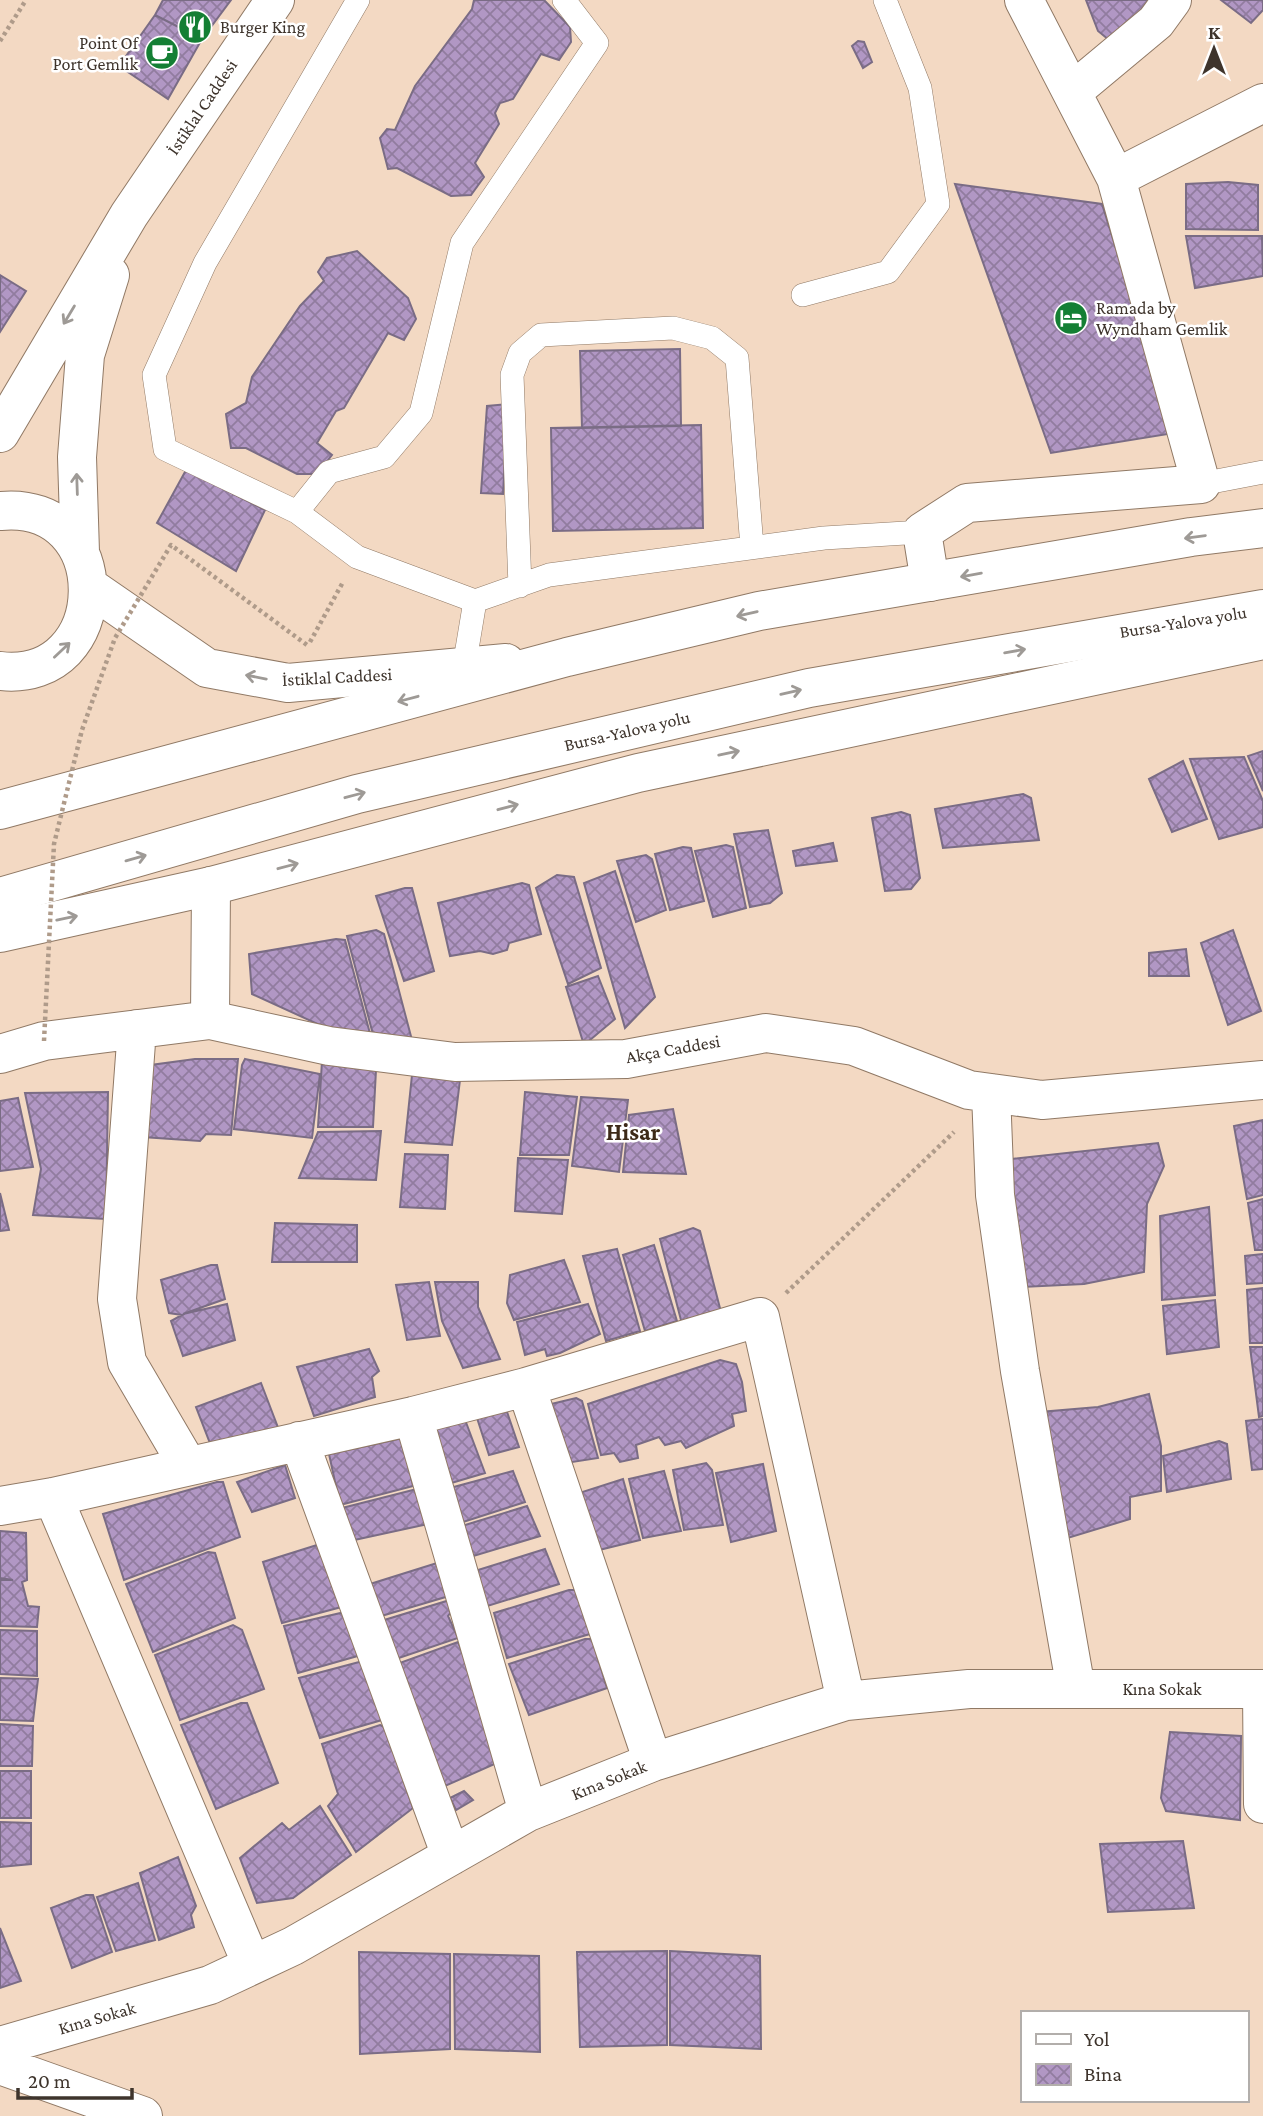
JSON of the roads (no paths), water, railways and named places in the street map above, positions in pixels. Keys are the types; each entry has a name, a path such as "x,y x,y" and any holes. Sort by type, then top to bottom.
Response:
{"main road":[{"name":"İstiklal Caddesi","path":"0,433 129,215 275,0"},
{"path":"1072,92 1156,22 1172,0"},
{"path":"930,582 922,532 967,503 1201,484 1116,178 1031,4"},
{"path":"1116,178 1263,103"},
{"name":"İstiklal Caddesi","path":"80,552 77,457 85,355 129,215"},
{"path":"0,511 13,509 40,516 63,531 80,552 91,588 79,632 61,653 38,667 0,671"},
{"path":"0,810 456,678 567,657 759,611 1191,537 1263,528"},
{"name":"İstiklal Caddesi","path":"91,588 207,668 288,683 456,678"},
{"name":"Bursa-Yalova yolu","path":"0,897 358,794 809,688 1263,609"},
{"path":"0,933 211,886 638,772 1263,640"},
{"path":"210,1020 211,886"},
{"name":"Akça Caddesi","path":"0,1054 44,1041 210,1020 329,1046 455,1062 626,1059 766,1033 854,1046 969,1090 1042,1100 1263,1080"},
{"path":"137,1029 117,1299 119,1326 127,1362 188,1466"},
{"path":"991,1093 995,1195 1020,1371 1076,1689"},
{"path":"0,1506 52,1497 413,1416 526,1387 760,1318 846,1701"},
{"path":"526,1387 653,1762"},
{"path":"413,1416 528,1812"},
{"path":"299,1441 451,1856"},
{"path":"52,1497 252,1965"},
{"name":"Kına Sokak","path":"0,2046 210,1984 293,1946 528,1812 653,1762 846,1701 969,1689 1262,1689"},
{"path":"1262,1689 1263,1804"},
{"path":"0,2065 143,2116"}],"lane":[{"path":"358,0 205,263 154,375 165,449 297,512 356,557 475,601 549,575 824,538 922,532"},
{"path":"297,512 329,472 384,457 421,413 462,243 597,43 564,0"},
{"path":"803,295 888,272 938,204 920,88 886,0"},
{"path":"520,586 512,375 520,353 541,335 673,328 712,338 737,358 752,547"},
{"path":"1201,484 1263,472"},
{"path":"456,678 475,601"}],"place":[{"name":"Burger King","path":"195,27"},
{"name":"Point Of Port Gemlik","path":"162,53"},
{"name":"Ramada by Wyndham Gemlik","path":"1071,318"}],"district":[{"name":"Hisar","path":"633,1131"}]}
